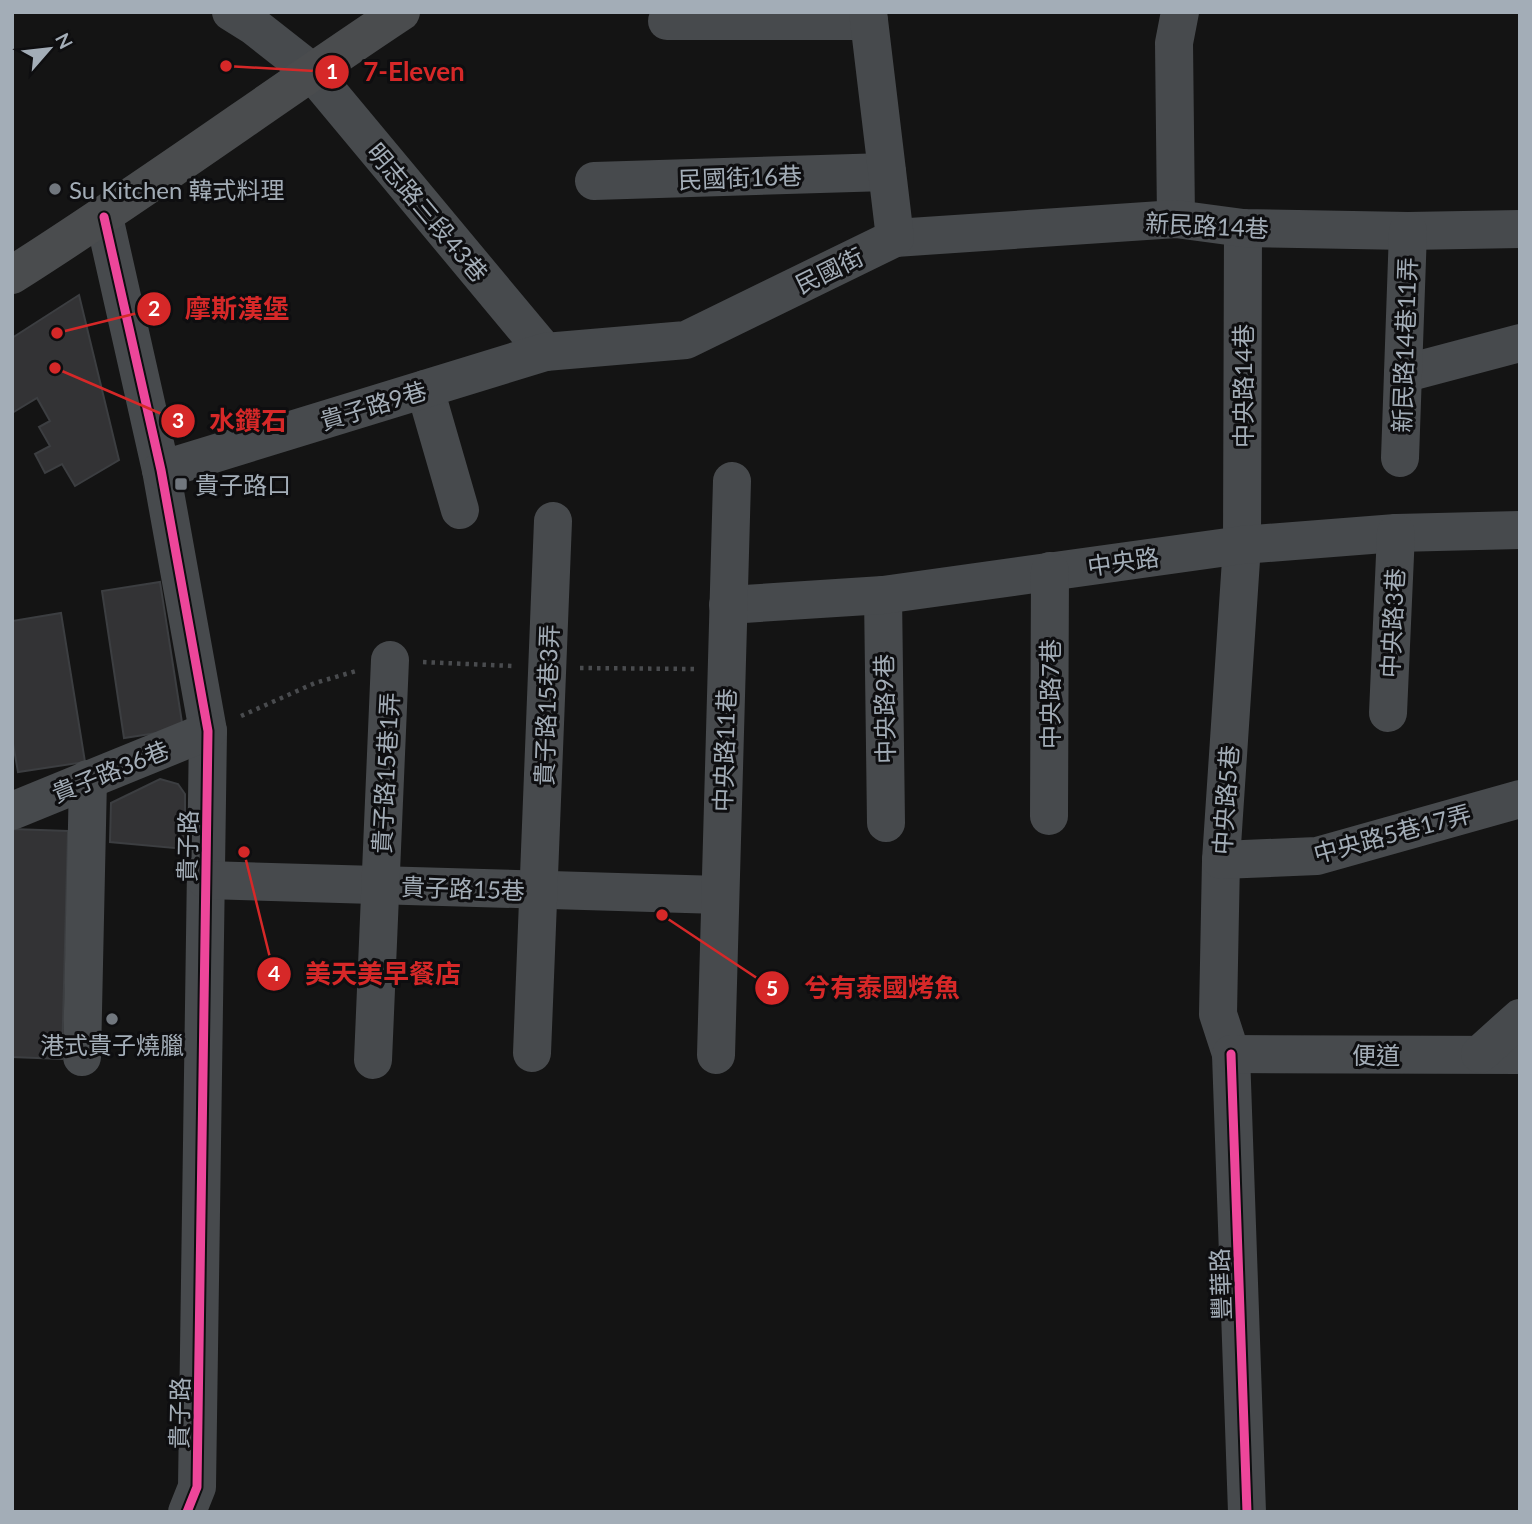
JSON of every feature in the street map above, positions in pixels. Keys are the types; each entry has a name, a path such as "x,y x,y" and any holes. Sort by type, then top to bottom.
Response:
{"main road":[{"path":"12,275 104,217 311,71 401,12"}],"street":[{"name":"明志路三段43巷","path":"231,12 255,27 311,71 545,352"},
{"path":"1177,219 1174,43 1180,12"},
{"path":"667,21 868,16 895,238"},
{"name":"民國街16巷","path":"594,181 887,172"},
{"name":"貴子路","path":"104,217 161,470 208,731 192,1499"},
{"name":"新民路14巷","path":"895,238 1177,219 1242,228 1408,231 1520,229"},
{"name":"中央路14巷","path":"1242,228 1242,545"},
{"name":"新民路14巷11弄","path":"1400,458 1408,231"},
{"name":"民國街","path":"545,352 686,340 895,238"},
{"path":"1403,374 1520,343"},
{"name":"貴子路9巷","path":"161,470 545,352"},
{"path":"425,389 460,510"},
{"name":"中央路11巷","path":"716,1055 732,481"},
{"name":"貴子路15巷3弄","path":"532,1053 553,521"},
{"name":"中央路","path":"728,606 883,595 1242,545 1396,533 1520,530"},
{"name":"中央路3巷","path":"1388,713 1396,533"},
{"name":"中央路5巷","path":"1231,1054 1218,1014 1221,860 1242,545"},
{"name":"中央路7巷","path":"1049,816 1050,571"},
{"name":"中央路9巷","path":"883,595 886,823"},
{"name":"貴子路15巷1弄","path":"373,1060 390,660"},
{"name":"貴子路36巷","path":"12,811 208,731"},
{"path":"82,1057 88,779"},
{"name":"中央路5巷17弄","path":"1221,860 1317,856 1520,799"},
{"name":"貴子路15巷","path":"206,880 720,895"},
{"path":"1480,1055 1520,1018"},
{"name":"便道","path":"1231,1054 1520,1055"},
{"name":"豐華路","path":"1231,1054 1247,1512"}],"path":[{"path":"208,731 315,683 390,660 547,668 726,669"}],"building":[{"path":"79,295 119,460 75,486 62,464 45,473 35,454 50,446 39,427 50,421 37,398 12,413 12,338"},
{"path":"160,582 183,729 124,738 102,591"},
{"path":"61,613 85,762 18,772 12,738 12,621"},
{"path":"160,779 178,784 185,794 185,849 110,842 111,803"},
{"path":"12,829 68,831 62,1059 12,1057"}],"cycle path":[{"path":"104,217 161,470 208,731 197,1487 187,1512"},
{"path":"1231,1054 1247,1512"}],"place":[{"name":"7-Eleven","path":"226,66"},
{"name":"Su Kitchen 韓式料理","path":"55,189"},
{"name":"摩斯漢堡","path":"57,333"},
{"name":"水鑽石","path":"55,368"},
{"name":"貴子路口","path":"181,484"},
{"name":"美天美早餐店","path":"244,852"},
{"name":"兮有泰國烤魚","path":"662,915"},
{"name":"港式貴子燒臘","path":"112,1019"}]}
